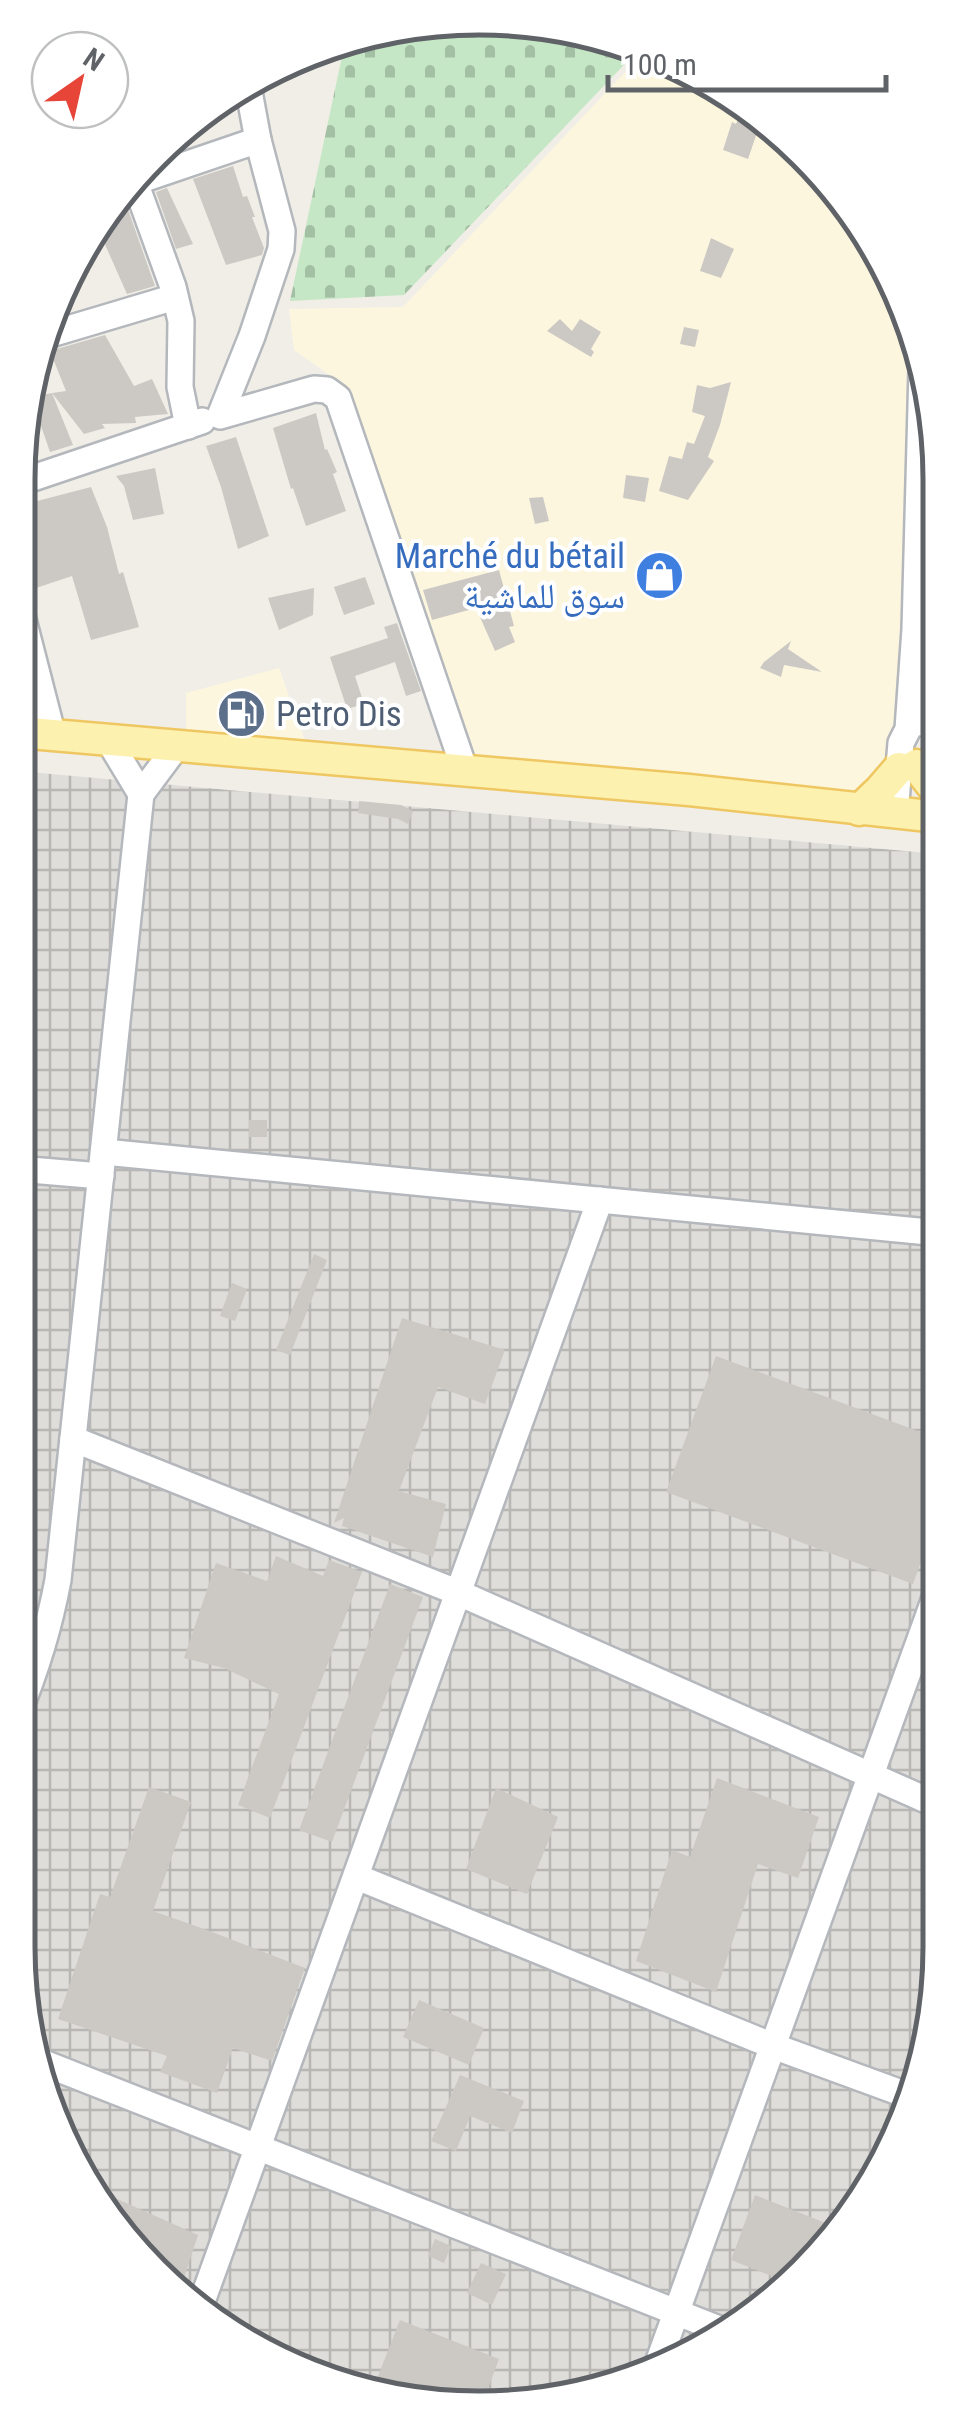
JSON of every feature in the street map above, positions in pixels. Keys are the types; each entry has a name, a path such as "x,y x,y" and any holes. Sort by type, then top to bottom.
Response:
{"main road":[{"path":"35,734 690,790 916,815"},
{"path":"859,810 907,767 923,780"}],"street":[{"path":"220,416 281,249 282,231 250,98"},
{"path":"156,174 258,140"},
{"path":"136,198 181,321 180,387 188,426"},
{"path":"61,331 175,297"},
{"path":"35,478 220,416 314,388 327,390 338,398 465,771"},
{"path":"916,815 901,742 908,726 923,646"},
{"path":"35,666 53,736"},
{"path":"908,726 923,725"},
{"path":"109,741 141,794"},
{"path":"35,1673 50,1626 58,1580 141,794 176,747"},
{"path":"35,1169 103,1164 600,1200 923,1232"},
{"path":"204,2295 600,1200"},
{"path":"73,1440 459,1593 923,1799"},
{"path":"662,2351 923,1631"},
{"path":"356,1877 773,2046 898,2092"},
{"path":"51,2066 711,2326"}],"shaded area":[{"name":"Marché du bétail سوق للماشية","path":"633,63 701,94 749,127 793,165 831,209 864,257 889,309 913,386 899,809 479,765 348,388 294,350 289,309 403,307"},
{"name":"Petro Dis","path":"279,668 307,746 186,735 186,693"},
{"path":"35,773 923,853 923,1947 914,2034 899,2090 877,2143 848,2194 813,2240 772,2281 726,2316 649,2357 566,2382 479,2391 392,2382 309,2357 232,2316 165,2261 110,2194 69,2117 44,2034 35,1947"}],"green space":[{"path":"479,35 566,44 628,61 404,295 290,301 342,57 421,39"}],"building":[{"path":"738,119 757,133 748,159 723,150 732,122 736,124"},
{"path":"233,166 264,248 262,255 226,265 193,179"},
{"path":"167,188 193,244 176,249 156,192"},
{"path":"128,208 155,286 127,294 104,242"},
{"path":"711,238 734,249 721,278 700,271"},
{"path":"560,319 572,331 580,319 601,332 591,357 547,331"},
{"path":"684,327 699,330 695,347 680,344"},
{"path":"105,335 134,386 152,379 168,414 135,417 136,423 102,424 105,428 84,434 52,393 66,391 52,357 55,350"},
{"path":"731,382 708,457 714,461 688,500 659,491 669,456 682,459 687,442 694,444 705,416 692,412 697,385 710,388"},
{"path":"52,393 73,445 50,452 39,420 44,395"},
{"path":"316,413 346,511 306,526 273,428"},
{"path":"236,437 269,536 238,549 206,446"},
{"path":"155,468 164,514 133,520 124,486 116,476"},
{"path":"626,475 649,478 645,502 623,498"},
{"path":"91,487 139,627 91,640 72,576 35,588 35,502"},
{"path":"543,497 549,521 535,524 529,498"},
{"path":"499,570 515,642 495,651 476,608 432,620 423,590"},
{"path":"365,577 375,604 344,615 334,587"},
{"path":"314,588 313,615 279,630 268,598"},
{"path":"397,623 421,691 406,696 395,662 355,676 364,704 347,709 330,657 388,638 384,627"},
{"path":"791,641 788,649 822,672 784,665 781,677 760,668"},
{"path":"359,801 401,805 413,811 408,824 358,813"},
{"path":"249,1120 267,1120 267,1137 249,1137"},
{"path":"314,1254 327,1260 290,1355 276,1350"},
{"path":"232,1283 247,1289 235,1321 220,1316"},
{"path":"402,1318 505,1350 485,1404 438,1387 399,1491 446,1504 433,1557 342,1526 344,1518 334,1523"},
{"path":"716,1356 923,1433 923,1556 913,1584 666,1492"},
{"path":"276,1556 323,1576 329,1560 362,1572 270,1818 238,1805 279,1694 224,1668 184,1658 216,1563 267,1581"},
{"path":"390,1584 423,1597 332,1842 299,1830"},
{"path":"717,1778 819,1817 798,1878 758,1864 716,1992 636,1961 672,1850 690,1857"},
{"path":"149,1787 191,1802 153,1911 305,1968 272,2061 233,2048 217,2093 160,2072 167,2056 58,2019 100,1894 110,1897"},
{"path":"496,1788 558,1817 527,1894 466,1869"},
{"path":"419,2000 484,2028 469,2065 403,2037"},
{"path":"460,2075 524,2101 512,2133 470,2116 456,2151 431,2141"},
{"path":"755,2195 826,2223 776,2278 731,2260"},
{"path":"112,2197 198,2235 184,2279 145,2240"},
{"path":"435,2239 451,2246 444,2263 428,2256"},
{"path":"481,2263 506,2274 492,2305 467,2293"},
{"path":"400,2320 499,2359 487,2391 421,2387 377,2379"}],"place":[{"name":"Marché du bétail سوق للماشية","path":"660,576"},
{"name":"Petro Dis","path":"241,714"}]}
